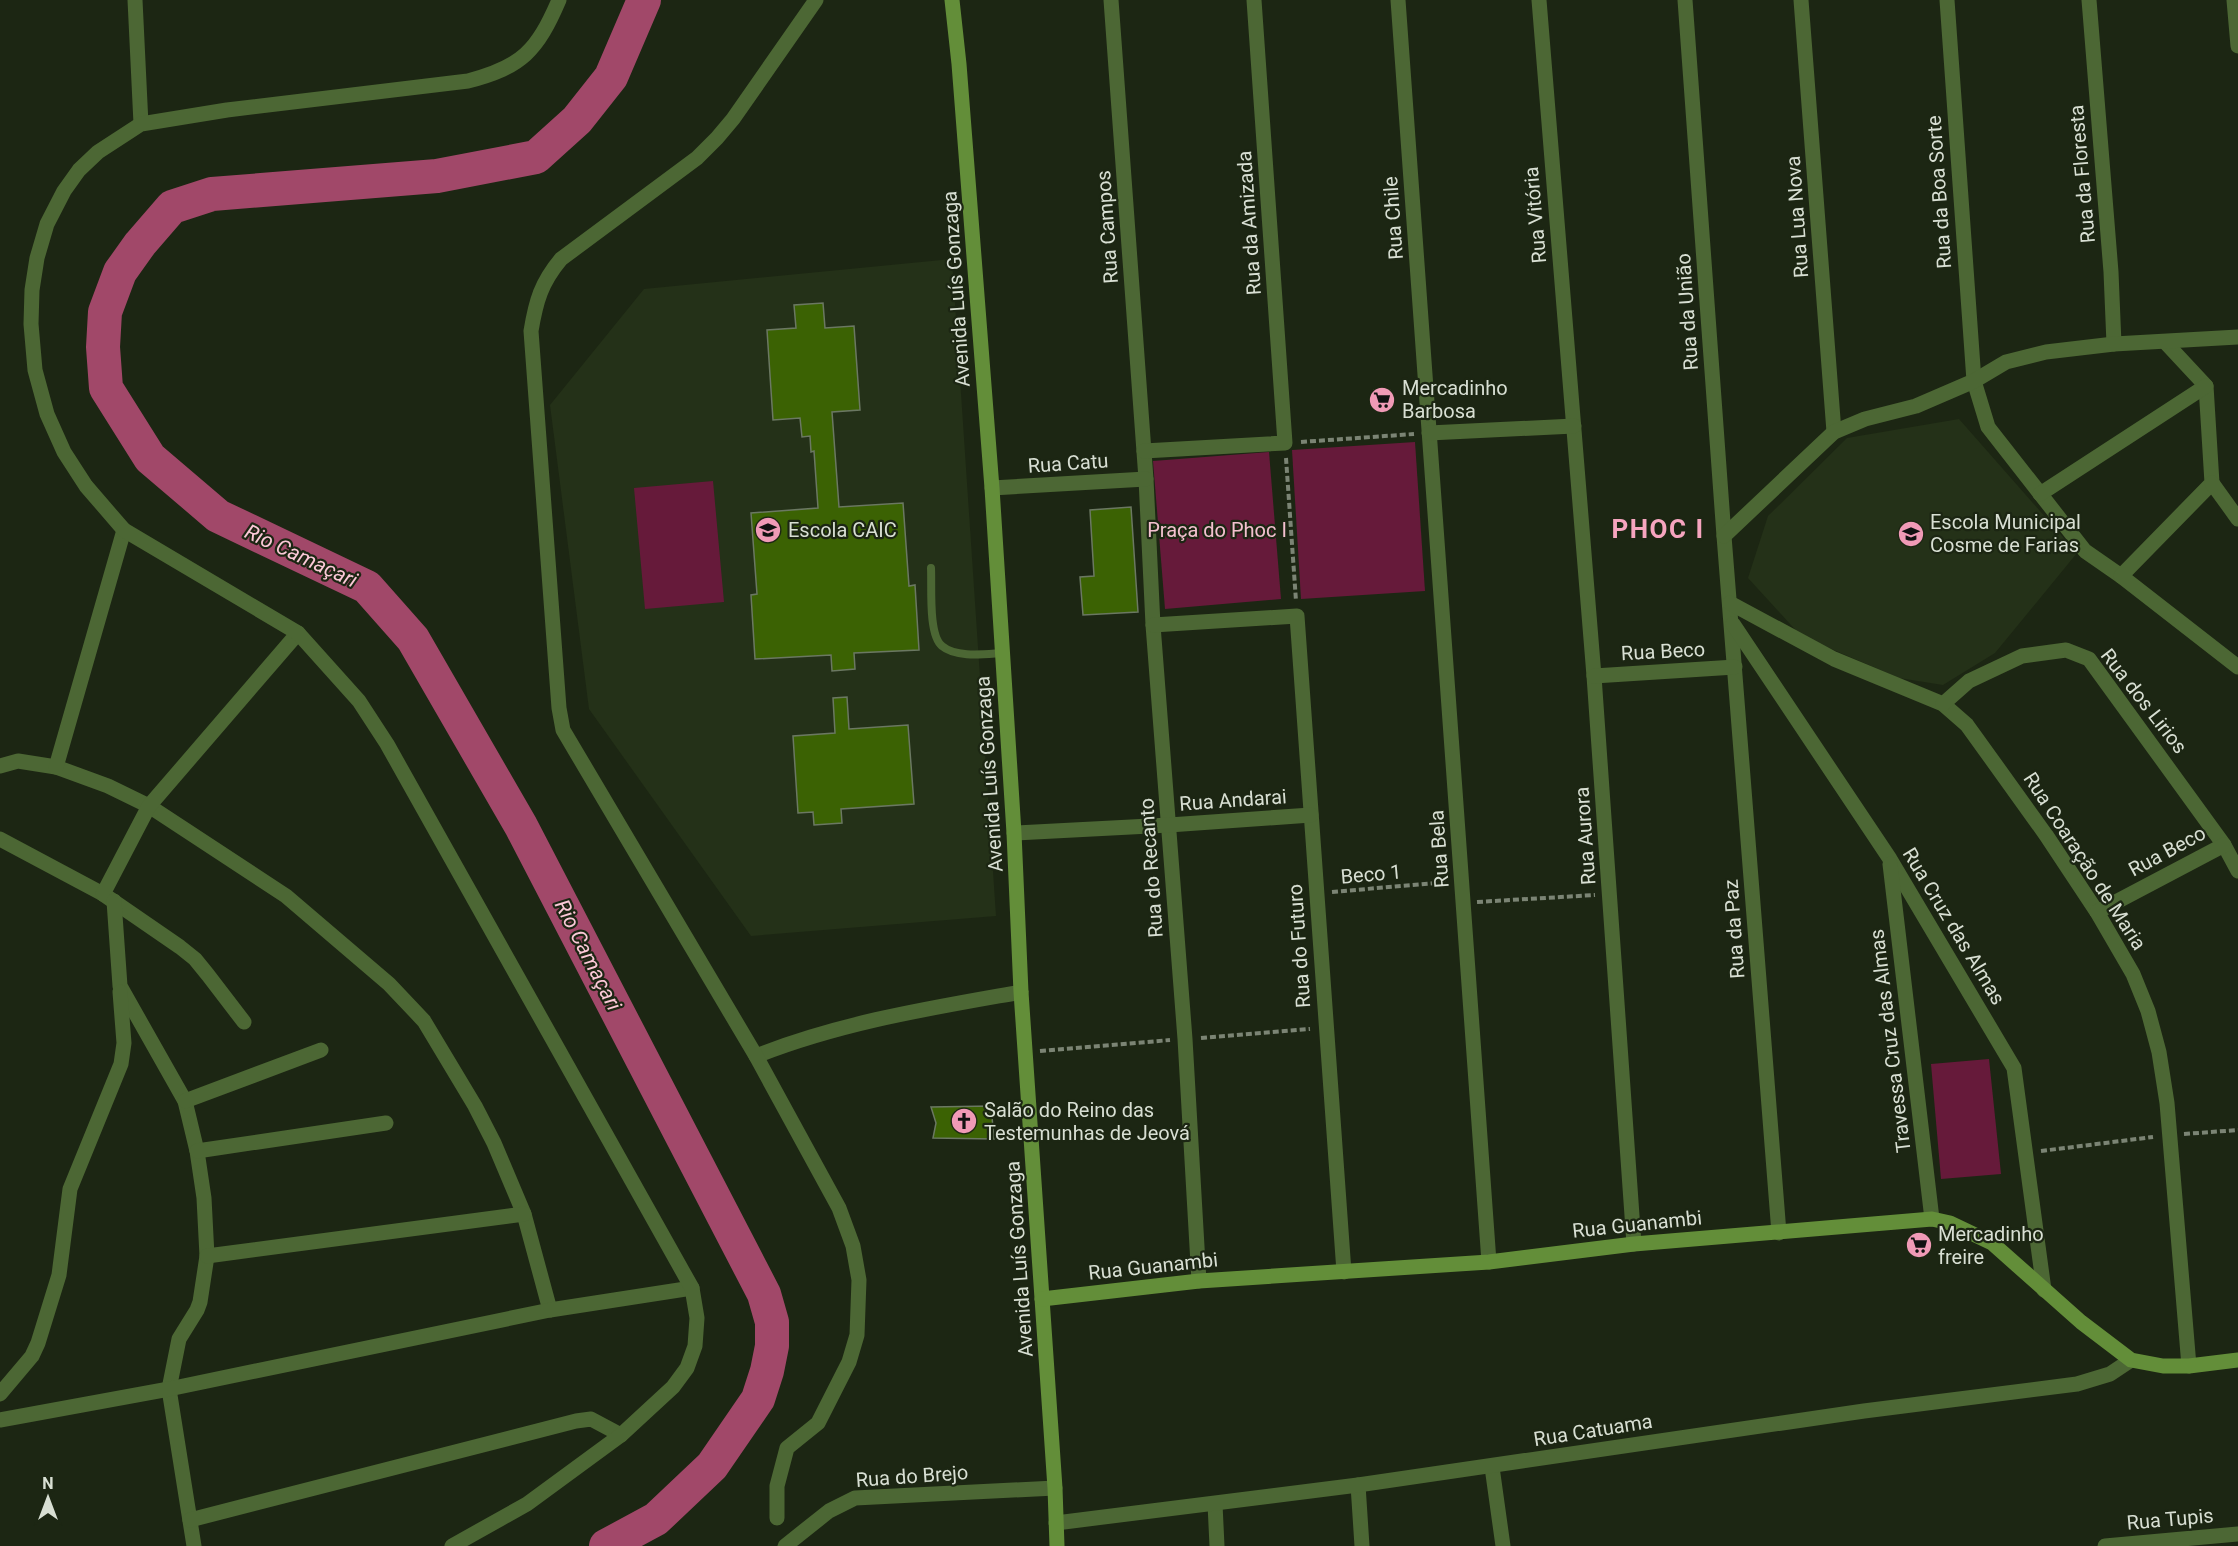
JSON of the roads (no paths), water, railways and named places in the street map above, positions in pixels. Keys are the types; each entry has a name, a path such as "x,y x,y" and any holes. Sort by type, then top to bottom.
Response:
{"street":[{"path":"135,0 141,124"},
{"path":"452,1546 527,1504 621,1435 673,1387 687,1368 695,1346 697,1318 692,1288 387,744 359,701 298,633 124,530 86,486 64,452 47,414 35,370 31,324 32,290 47,224 64,191 79,170 98,152 141,124 227,110 468,81 492,75 513,65 525,55 538,40 559,0"},
{"path":"777,1518 777,1486 787,1448 818,1424 849,1362 857,1335 859,1280 853,1246 839,1208 756,1056 562,730 531,331 536,303 547,277 561,259 697,158 717,138 733,119 816,0"},
{"name":"Avenida Luís Gonzaga","path":"952,0 992,489 1014,833 1021,992 1027,1052 1057,1546"},
{"name":"Rua Campos","path":"1111,0 1144,451"},
{"name":"Rua da Amizada","path":"1144,451 1285,443 1254,0"},
{"name":"Rua Chile","path":"1398,0 1429,433"},
{"name":"Rua Vitória","path":"1539,0 1574,426"},
{"name":"Rua da União","path":"1685,0 1732,621"},
{"name":"Rua Lua Nova","path":"1801,0 1834,432"},
{"name":"Rua da Boa Sorte","path":"1947,0 1974,381 1988,427 2085,551 2121,576 2238,667"},
{"name":"Rua da Floresta","path":"2089,0 2111,272 2114,344"},
{"path":"2234,0 2238,46"},
{"path":"1724,536 1834,432 1865,419 1916,406 1974,381 2006,362 2046,352 2114,344 2238,338"},
{"path":"2165,342 2206,386 2212,483 2238,519"},
{"path":"2040,494 2206,386"},
{"path":"1429,433 1574,426"},
{"name":"Rua Aurora","path":"1574,426 1634,1244"},
{"name":"Rua Bela","path":"1429,433 1489,1262"},
{"name":"Rua do Recanto","path":"1144,451 1153,625 1184,1027 1199,1281"},
{"name":"Rua Catu","path":"992,489 1146,479"},
{"path":"2121,576 2212,483"},
{"path":"56,767 124,530"},
{"name":"Rua Coaração de Maria","path":"1730,603 1834,659 1943,704 1967,725 2046,835 2097,912 2133,974 2148,1011 2159,1052 2168,1103 2189,1366"},
{"name":"Rua do Futuro","path":"1153,625 1297,616 1344,1272"},
{"name":"Rua da Paz","path":"1732,621 1779,1233"},
{"name":"Rua Cruz das Almas","path":"1732,621 1890,858 2014,1068 2044,1290"},
{"path":"0,1394 32,1356 58,1284 70,1189 121,1064 124,1043 120,986 109,897 149,806 298,633"},
{"name":"Rua dos Lirios","path":"1943,704 1969,681 2022,656 2066,650 2089,659 2224,845 2238,871"},
{"name":"Rua Beco","path":"1594,676 1735,668"},
{"path":"0,766 18,761 56,767 108,786 149,806 286,896 389,984 424,1022 475,1106 494,1143 524,1214 550,1310"},
{"name":"Rua Andarai","path":"1014,833 1311,815"},
{"path":"0,839 109,897 195,959 244,1022"},
{"name":"Rua Beco","path":"2097,912 2224,845"},
{"name":"Travessa Cruz das Almas","path":"1890,858 1932,1219"},
{"path":"120,986 185,1101 197,1151 204,1198 207,1256 200,1302 179,1339 169,1389 194,1546"},
{"path":"756,1056 798,1040 899,1013 1021,992"},
{"path":"185,1101 321,1050"},
{"path":"197,1151 386,1123"},
{"path":"207,1256 524,1214"},
{"name":"Rua Guanambi","path":"1042,1299 1199,1281 1489,1262 1634,1244 1932,1219 1950,1223 1992,1243 2106,1343 2131,1360 2163,1366 2189,1366"},
{"path":"0,1420 169,1389 550,1310 692,1288"},
{"name":"Rua Catuama","path":"1056,1523 1492,1467 1852,1412 2077,1384 2110,1374 2131,1360"},
{"path":"2189,1366 2238,1360"},
{"path":"190,1521 576,1421 591,1419 621,1435"},
{"path":"1492,1467 1503,1546"},
{"path":"1358,1485 1362,1546"},
{"name":"Rua do Brejo","path":"785,1546 829,1511 855,1498 1055,1488"},
{"path":"1215,1504 1217,1546"},
{"name":"Rua Tupis","path":"2105,1546 2238,1534"}],"lane":[{"path":"931,568 934,632 941,646 954,652 1002,653"}],"waterway":[{"name":"Rio Camaçari","path":"606,1546 656,1519 712,1466 758,1399 772,1346 772,1322 764,1294 521,826 413,639 367,587 218,516 150,458 106,388 103,347 105,312 120,272 140,244 172,207 212,194 437,176 536,157 577,120 611,77 644,0"}],"place":[{"name":"Mercadinho Barbosa","path":"1382,400"},
{"name":"Escola CAIC","path":"768,530"},
{"name":"Escola Municipal Cosme de Farias","path":"1911,534"},
{"name":"Salão do Reino das Testemunhas de Jeová","path":"964,1121"},
{"name":"Mercadinho freire","path":"1919,1245"}],"district":[{"name":"PHOC I","path":"1658,529"}],"park label":[{"name":"Praça do Phoc I","path":"1217,530"}]}
